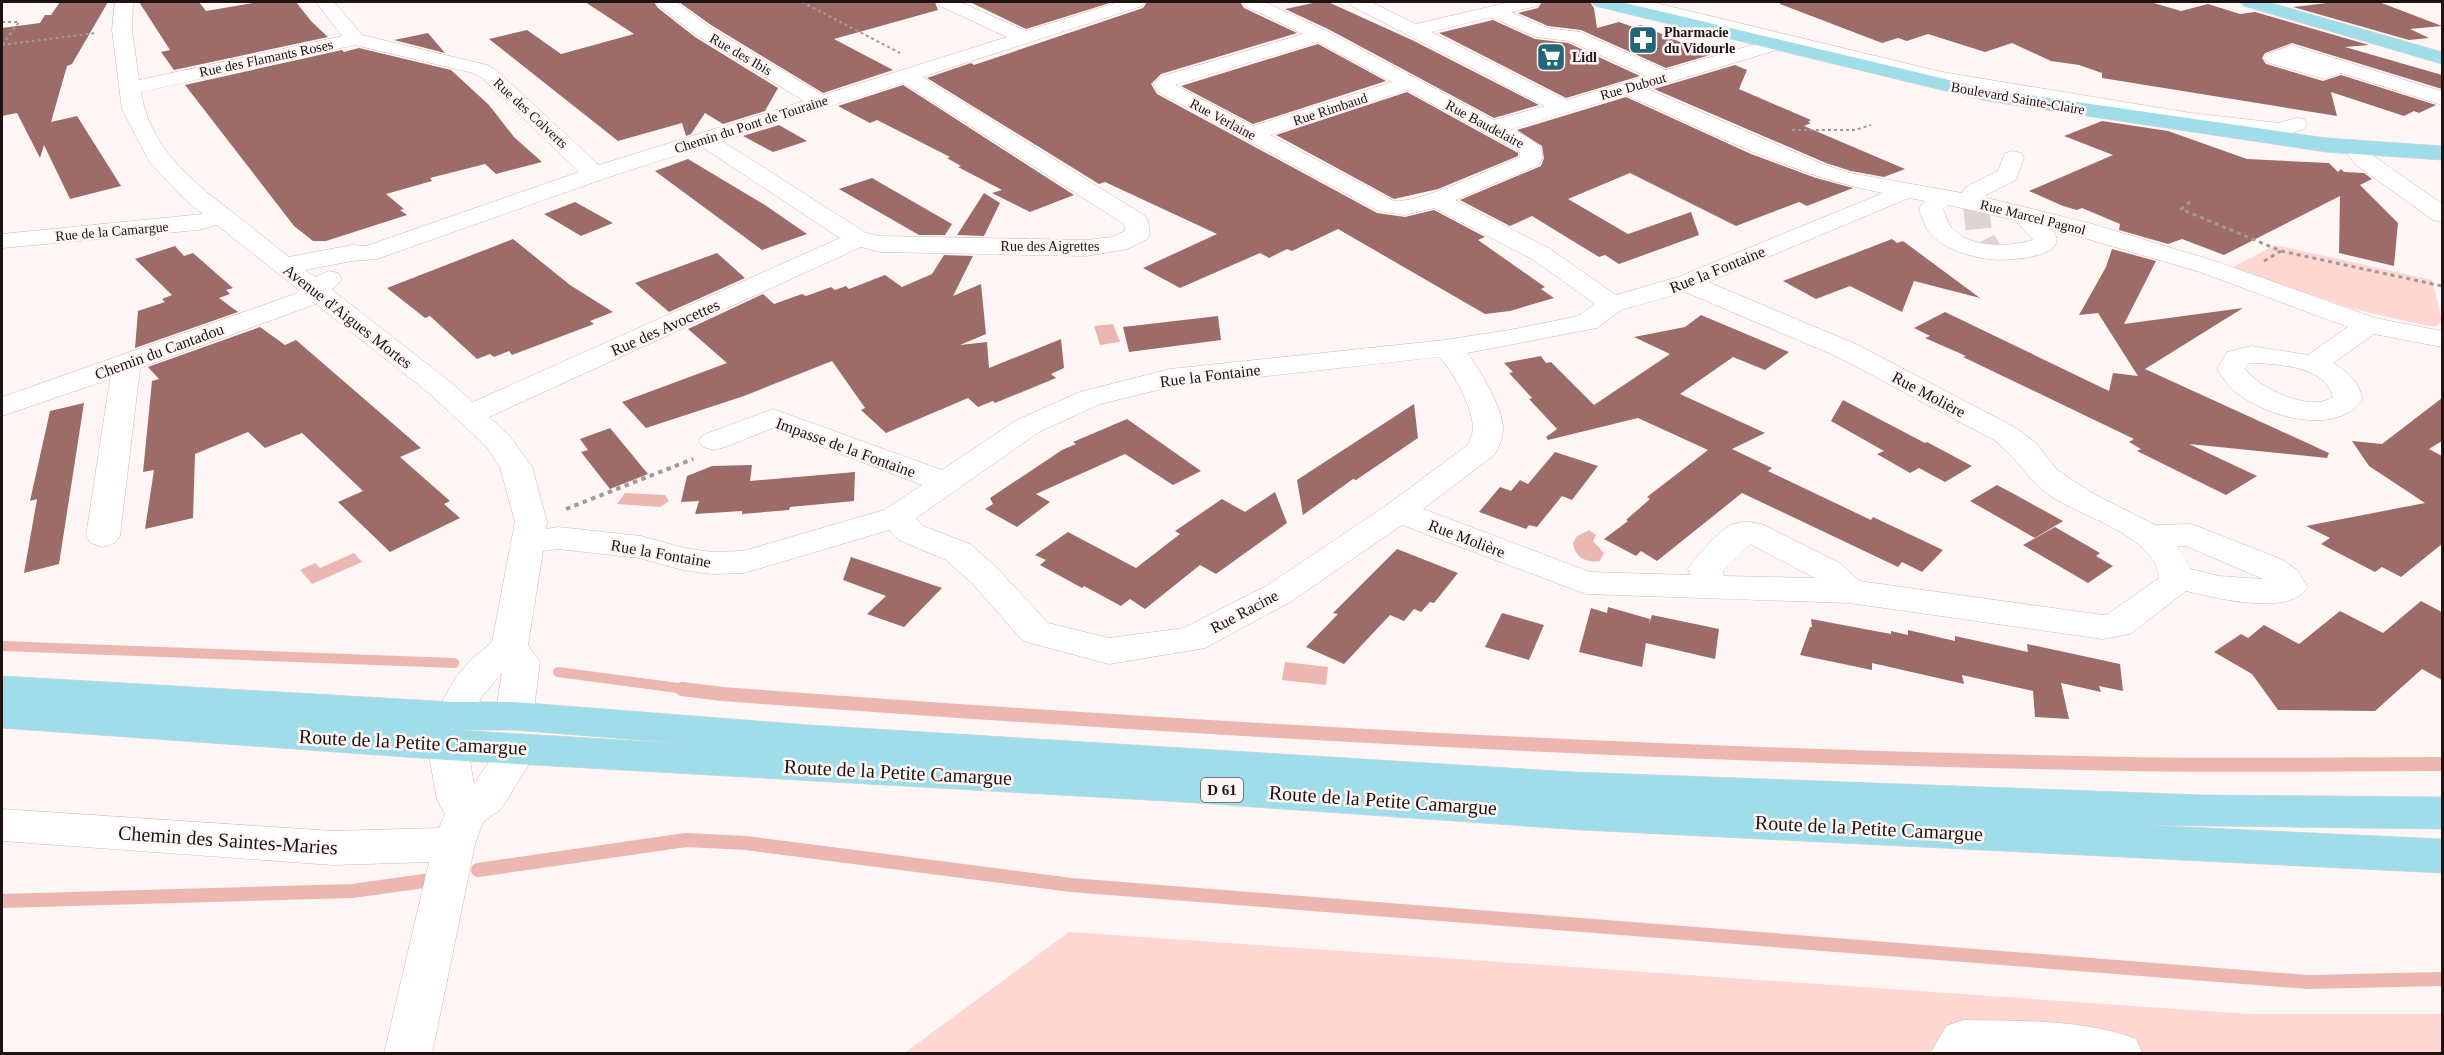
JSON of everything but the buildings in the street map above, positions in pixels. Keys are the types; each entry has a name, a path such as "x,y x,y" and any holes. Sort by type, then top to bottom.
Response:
{"main road":[{"name":"Boulevard Sainte-Claire","path":"1601,2 1773,45 1998,96 2231,132 2354,147 2442,153"},
{"name":"Boulevard Sainte-Claire","path":"1660,2 1963,75 2197,112 2359,131 2442,135"},
{"path":"2257,2 2442,58"},
{"name":"Route de la Petite Camargue","path":"2,689 450,731"},
{"name":"Route de la Petite Camargue","path":"2,714 450,731 809,739 1573,787 2202,811 2442,813"},
{"name":"Route de la Petite Camargue","path":"513,732 1582,814 2442,856"}],"street":[{"name":"Avenue d'Aigues Mortes","path":"124,2 122,30 133,109 157,156 170,172 191,193 471,414 497,440 516,467 530,532 509,648"},
{"name":"Rue des Flamants Roses","path":"130,88 355,39 325,2"},
{"name":"Rue des Ibis","path":"665,2 703,32 821,102"},
{"path":"946,2 1024,37"},
{"name":"Chemin du Pont de Touraine","path":"285,266 352,253 368,254 595,174 821,102 903,64 1024,37 1136,2"},
{"name":"Rue Baudelaire","path":"1251,2 1320,35 1531,149 1532,160 1436,199"},
{"path":"1358,2 1563,106"},
{"path":"1414,30 1531,2"},
{"path":"1631,2 1942,78 2214,122 2281,130 2296,124"},
{"path":"1492,11 1543,33 1573,36 1664,77"},
{"name":"Rue Verlaine","path":"1320,35 1162,84 1165,88 1386,206 1395,209 1411,208 1436,199"},
{"name":"Rue des Colverts","path":"355,39 480,69 489,74 595,174"},
{"name":"Rue Dubout","path":"1492,128 1773,45"},
{"name":"Rue des Aigrettes","path":"704,139 858,239 880,244 1086,248 1118,244 1138,234 1136,221 903,64"},
{"path":"2341,66 2442,99"},
{"name":"Rue Rimbaud","path":"1252,134 1409,83"},
{"name":"Rue Marcel Pagnol","path":"1628,88 1817,170 1846,179 1943,196 2080,228 2209,267 2369,325 2442,339"},
{"path":"2354,147 2363,159 2442,215"},
{"path":"1976,203 1974,192 2008,175 2013,158"},
{"name":"Rue la Fontaine","path":"530,532 558,538 641,547 683,559 712,564 744,562 896,518 944,482 1028,426 1090,398 1170,378 1445,348 1587,322 1612,304 1687,283 1899,195 1903,189"},
{"path":"1943,196 1931,208 1939,229 1953,241 1989,252 2018,252 2045,244 2044,237 2024,214"},
{"path":"1436,199 1541,254 1612,304"},
{"name":"Rue de la Camargue","path":"2,241 198,223 222,216"},
{"name":"Rue des Avocettes","path":"471,414 858,239"},
{"name":"Chemin du Pont de Touraine","path":"314,290 327,280 360,263 368,254"},
{"name":"Rue Molière","path":"1399,512 1586,582 1849,591 2103,627 2117,625 2172,586 2176,577 2173,563 2150,536 2070,493 2046,477 2025,450 2005,434 1848,351 1687,283"},
{"name":"Chemin du Cantadou","path":"2,408 304,300 314,290"},
{"path":"2312,365 2369,325"},
{"name":"Rue Racine","path":"896,518 911,533 958,552 984,575 1036,632 1109,651 1192,639 1278,594 1399,512 1483,448 1488,429 1483,406 1458,360 1445,348"},
{"path":"103,536 126,363"},
{"name":"Impasse de la Fontaine","path":"714,441 773,418 944,482"},
{"path":"1711,588 1705,569 1743,533 1752,532 1828,572 1849,591"},
{"name":"Rue Molière","path":"2150,536 2190,535 2271,568 2285,578 2291,587 2282,592 2219,587 2176,577"},
{"path":"408,1053 460,828 450,731 458,704 490,661 509,648 522,662 513,732 513,758 487,798 460,828"},
{"name":"Chemin des Saintes-Maries","path":"2,825 333,848 460,828"},
{"path":"1954,1053 1963,1041 2039,1043 2119,1053"}],"path":[{"path":"802,2 903,64"},
{"path":"2,22 19,22 2,45"},
{"path":"2,45 122,30"},
{"path":"1749,141 1780,130 1855,130 1871,125"},
{"path":"2190,202 2181,209 2281,251 2442,286"},
{"path":"530,532 691,461 714,441"}],"shaded area":[{"path":"2275,245 2432,280 2442,320 2437,326 2428,326 2354,309 2231,268"},
{"path":"1113,324 1120,342 1100,345 1094,326"},
{"path":"625,493 665,495 669,501 660,507 617,504"},
{"path":"1589,530 1596,535 1593,541 1604,553 1600,561 1582,558 1574,548 1573,543 1577,536"},
{"path":"354,553 362,562 312,584 300,570 315,563 320,568"},
{"path":"1285,662 1328,667 1326,685 1282,680"},
{"path":"1069,932 2249,1014 2442,1014 2442,1054 903,1054"}],"waterway":[{"path":"2,646 454,663"},
{"path":"558,672 693,690"},
{"path":"682,689 722,694 1074,719 1602,748 2130,764 2442,764"},
{"path":"478,870 686,840 746,843 1071,885 2308,982 2442,979"},
{"path":"2,901 352,891 424,881"}],"tunnel":[{"path":"1976,203 1979,234 1989,252"}],"place":[{"name":"Pharmacie du Vidourle","path":"1643,40"},
{"name":"Lidl","path":"1551,57"}]}
